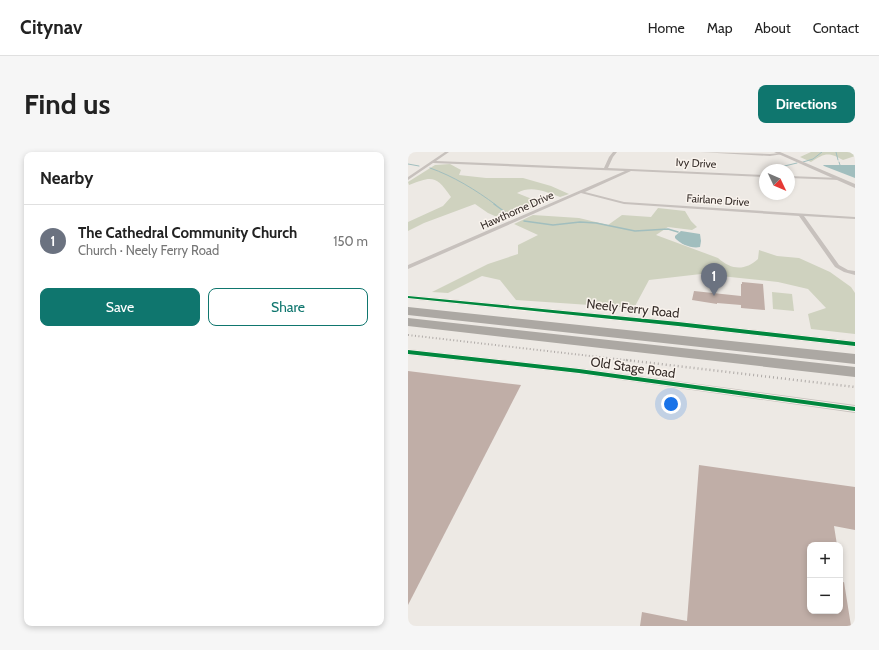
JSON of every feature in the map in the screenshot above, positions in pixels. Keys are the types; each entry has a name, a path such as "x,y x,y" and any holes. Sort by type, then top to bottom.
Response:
{"highway":[{"path":"408,311 855,359"},
{"path":"408,322 855,372"}],"street":[{"path":"408,179 447,152"},
{"path":"606,168 615,152"},
{"path":"702,152 770,155 778,153 855,186"},
{"name":"Ivy Drive","path":"433,162 632,169 759,176"},
{"name":"Hawthorne Drive","path":"408,267 632,169"},
{"path":"795,177 840,179"},
{"name":"Fairlane Drive","path":"581,192 624,203 855,218"},
{"path":"800,214 837,266 846,271 855,273"},
{"name":"Neely Ferry Road","path":"408,297 678,324 855,344"},
{"name":"Old Stage Road","path":"408,352 579,371 855,409"}],"green space":[{"path":"811,152 855,152 855,156 843,160 830,155 823,155 811,162 800,157"},
{"path":"450,164 461,170 459,175 486,178 523,178 551,186 569,194 560,197 544,191 533,189 523,191 517,193 542,203 504,220 488,213 475,204 424,223 408,231 408,222 443,206 451,197 437,181 433,179 423,180 409,185 408,182 435,165"},
{"path":"658,208 685,211 697,227 692,230 668,227 656,235 718,258 733,267 738,268 748,266 753,263 758,259 759,250 777,256 799,258 830,272 851,287 855,293 855,334 811,329 808,314 826,308 808,289 778,282 701,274 649,280 634,308 516,300 500,280 482,276 448,293 432,292 488,264 518,254 518,245 538,235 514,224 533,215 579,218 608,225 622,215 651,217"},
{"path":"772,292 792,294 794,311 773,309"}],"water":[{"path":"823,165 855,165 855,178 824,166"},
{"path":"681,231 700,234 700,247 690,247 677,240 675,236"}],"building":[{"path":"742,282 763,284 765,310 741,308 741,305 717,304 692,300 694,291 741,296"},
{"path":"408,371 521,385 408,605"},
{"path":"699,465 855,487 855,530 834,526 837,542 807,542 807,614 843,614 844,582 851,626 640,626 642,612 687,621"}],"waterway":[{"path":"803,162 813,159 822,152"},
{"path":"836,152 838,160"},
{"path":"793,164 797,163"},
{"path":"408,164 419,166"},
{"path":"430,168 464,184 496,205"},
{"path":"494,204 509,215"},
{"path":"524,221 553,225 580,222 596,223 635,231 668,229 678,232"}],"railway":[{"path":"408,335 634,361"},
{"path":"626,360 855,387"}],"cycle path":[{"path":"408,297 678,324 855,344"},
{"path":"408,352 579,371 855,409"}],"place":[{"name":"The Cathedral Community Church","path":"714,296"}]}
